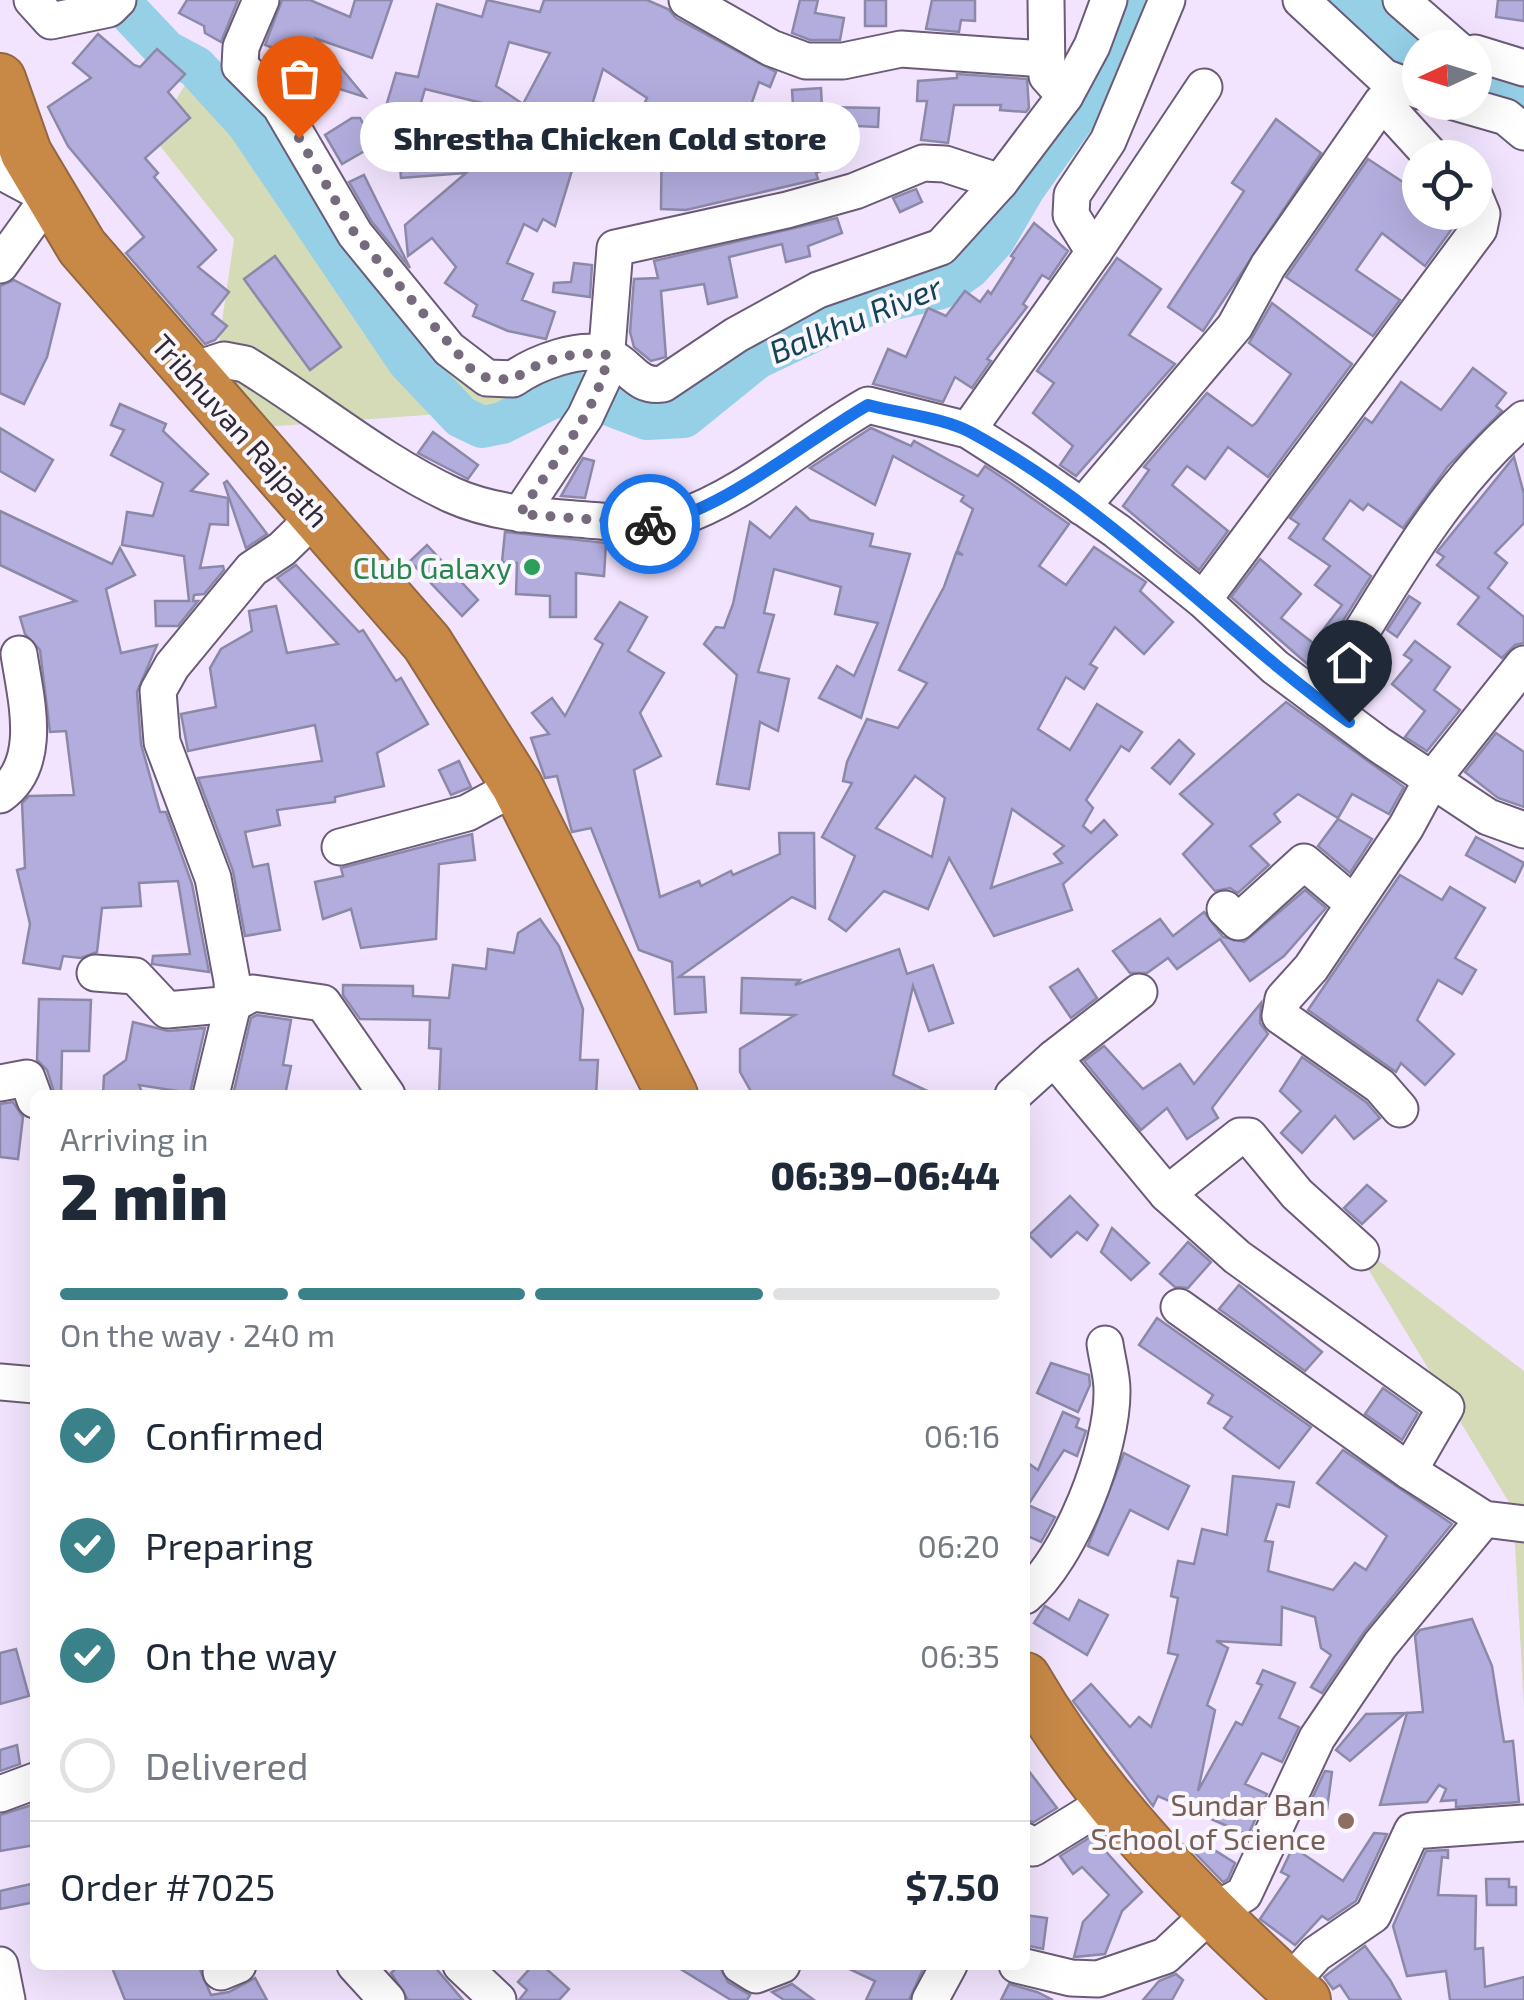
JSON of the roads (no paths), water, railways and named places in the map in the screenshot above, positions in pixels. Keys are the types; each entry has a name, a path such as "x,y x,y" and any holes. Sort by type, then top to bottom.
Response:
{"highway":[{"name":"Tribhuvan Rajpath","path":"0,79 26,153 82,247 427,643 517,786 669,1090"},
{"name":"Tribhuvan Rajpath","path":"590,927 638,988 699,1090"},
{"path":"1030,1685 1109,1801 1145,1845 1296,1992"}],"street":[{"path":"32,0 52,21 113,4"},
{"path":"261,0 241,46 240,66 280,106 355,234 449,348 487,378 513,380 533,364 594,353 606,365 639,381 663,384 736,336 818,290 942,247 1000,182 1065,96 1092,46 1109,0"},
{"path":"687,0 772,48 806,61 843,61 902,49 1044,59"},
{"path":"1046,0 1047,76 1065,96"},
{"path":"1094,252 1071,215 1072,195 1108,141 1167,0"},
{"path":"1301,0 1383,90 1420,140"},
{"path":"1401,0 1435,30"},
{"path":"1492,58 1524,68"},
{"path":"968,430 1204,88"},
{"path":"1383,90 1402,91"},
{"path":"1082,507 1236,326 1268,266 1383,90"},
{"path":"1492,113 1506,117 1524,132"},
{"path":"520,514 585,417 606,365 615,248 787,210 854,190 923,162 945,164 1000,182"},
{"path":"0,171 49,197 0,265"},
{"path":"1203,600 1478,230"},
{"path":"188,372 224,360 245,364 452,495 520,514 654,524 681,517 747,482 868,405 968,430 1082,507 1203,600 1275,667 1431,781 1488,817 1524,830"},
{"path":"1319,700 1436,520 1492,446 1524,419"},
{"path":"213,1090 233,1004 213,878 162,742 158,691 172,666 252,569 282,549 316,515"},
{"path":"0,796 14,785 30,732 19,654"},
{"path":"1400,1109 1390,1094 1280,1016 1283,999 1311,968 1431,781 1524,664"},
{"path":"340,847 468,813 517,786"},
{"path":"1225,909 1238,922 1304,862 1354,904"},
{"path":"95,973 135,976 167,1010 233,1004 253,993 323,1002 384,1090"},
{"path":"1019,1090 1139,992"},
{"path":"1054,1058 1167,1194 1237,1257 1446,1407 1409,1472"},
{"path":"0,1083 26,1078 31,1090"},
{"path":"1167,1194 1240,1136 1248,1136 1297,1194 1360,1252"},
{"path":"1179,1307 1409,1472 1484,1518 1524,1524"},
{"path":"1030,1590 1063,1547 1106,1444 1112,1390 1105,1344"},
{"path":"0,1382 30,1385"},
{"path":"1030,1968 1071,1978 1098,1978 1165,1956 1212,1912 1244,1894 1317,1738 1380,1645 1484,1518"},
{"path":"0,1794 30,1783"},
{"path":"1030,1845 1033,1848 1109,1801"},
{"path":"1296,1992 1316,1954 1373,1916 1412,1830 1524,1823"},
{"path":"0,1964 7,2000"},
{"path":"360,1970 387,2000"},
{"path":"466,1970 498,2000"},
{"path":"930,2000 946,1970"}],"waterway":[{"name":"Balkhu River","path":"118,0 166,51 196,67 247,123 408,361 461,417 482,427 502,423 550,399 578,393 647,419 684,417 757,358 868,305 941,288 969,268 994,240 1025,187 1107,72 1132,0"},
{"name":"Balkhu River","path":"1351,0 1402,46"},
{"name":"Balkhu River","path":"1492,79 1524,87"}],"place":[{"name":"Shrestha Chicken Cold store","path":"299,138"},
{"name":"Club Galaxy","path":"532,567"},
{"name":"Sundar Ban School of Science","path":"1346,1821"}]}
